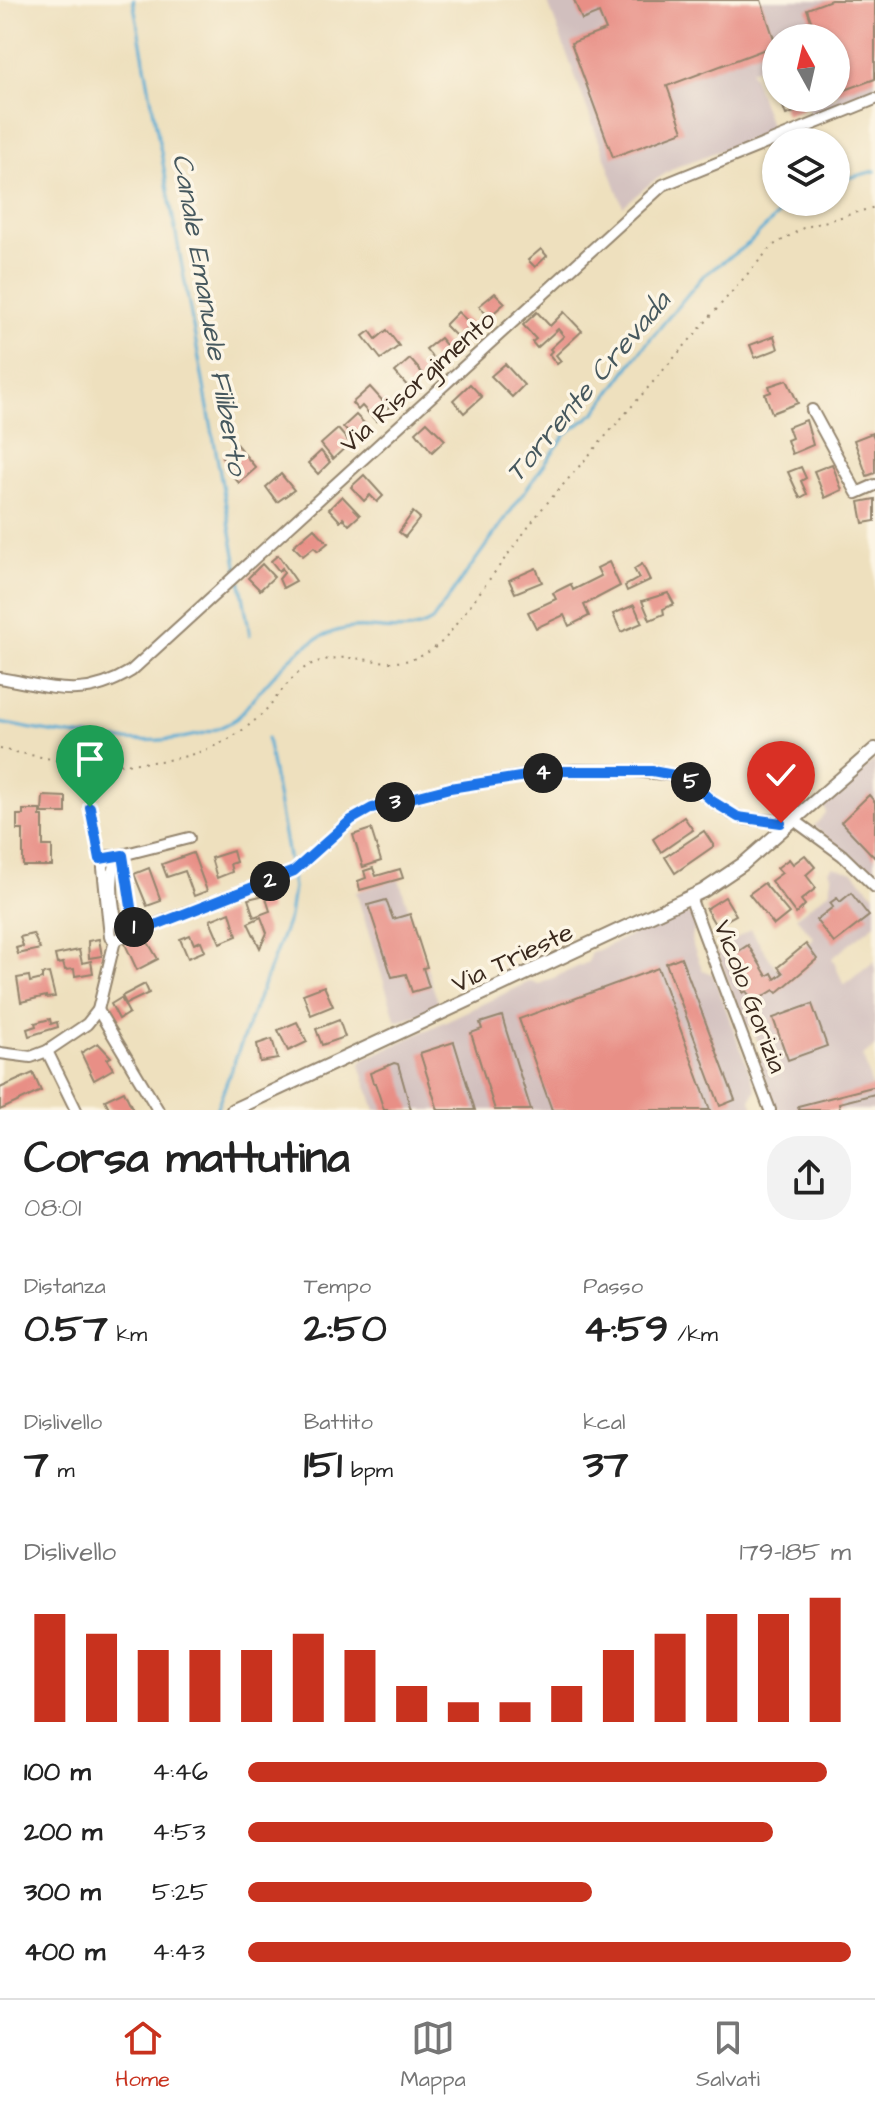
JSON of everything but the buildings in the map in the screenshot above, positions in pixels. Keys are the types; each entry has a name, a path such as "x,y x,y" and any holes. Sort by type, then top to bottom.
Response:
{"street":[{"name":"Via Risorgimento","path":"0,678 73,691 100,687 131,671 663,185 875,99"},
{"path":"812,410 857,493 875,485"},
{"name":"Via Trieste","path":"233,1110 690,897 743,864 875,749"},
{"path":"189,838 120,856 108,856 103,860 110,937 125,936 290,873 351,820 372,808 450,788 558,771 634,771 674,775 691,782 732,814 746,819 790,824 842,855 875,887"},
{"path":"120,856 111,877 118,927 125,936"},
{"name":"Vicolo Gorizia","path":"690,897 770,1110"},
{"path":"0,1053 31,1057 47,1051 87,1024 98,1010 125,936"},
{"path":"98,1010 158,1110"},
{"path":"47,1051 76,1110"}],"path":[{"path":"0,749 56,760 121,763 197,755 224,744 240,733 262,715 312,663 346,659 392,663 430,653 445,639 541,510 772,246 803,228 875,207"},
{"path":"56,760 92,777 94,786 87,790 97,850 103,860"},
{"path":"120,856 125,936"}],"shaded area":[{"path":"547,0 875,0 875,92 850,101 850,24 762,24 762,66 751,70 762,102 762,112 765,112 771,128 762,128 762,135 676,167 623,206"},
{"path":"875,760 875,877 814,826 826,813 824,804"},
{"path":"833,866 853,872 875,895 875,924 832,958 844,985 875,961 875,1047 863,1056 872,1087 875,1087 875,1110 777,1110 759,1063 763,1052 750,1025 746,1028 717,952 750,929 776,968 814,938 796,917 830,891 832,877 829,870"},
{"path":"399,879 439,1006 396,1021 356,892"},
{"path":"679,912 686,912 692,918 695,926 691,941 703,971 713,974 756,1089 751,1100 755,1110 375,1110 360,1065 363,1060 531,981 539,984 588,962 590,954"}],"waterway":[{"name":"Canale Emanuele Filiberto","path":"133,0 238,571"},
{"name":"Torrente Crevada","path":"850,177 875,171"},
{"name":"Torrente Crevada","path":"0,723 122,740 185,737 213,730 237,718 287,661 317,639 353,628 403,630 432,621 566,434 596,412 642,349 703,276 748,244 777,216"},
{"name":"Canale Emanuele Filiberto","path":"240,578 250,635"},
{"name":"Canale Emanuele Filiberto","path":"267,738 290,868"},
{"name":"Canale Emanuele Filiberto","path":"216,1110 289,917 293,887 291,876"}],"route":[{"path":"90,807 100,859 123,855 135,933 294,871 351,820 372,808 450,788 558,771 652,771 691,782 722,809 738,817 781,823"}]}
